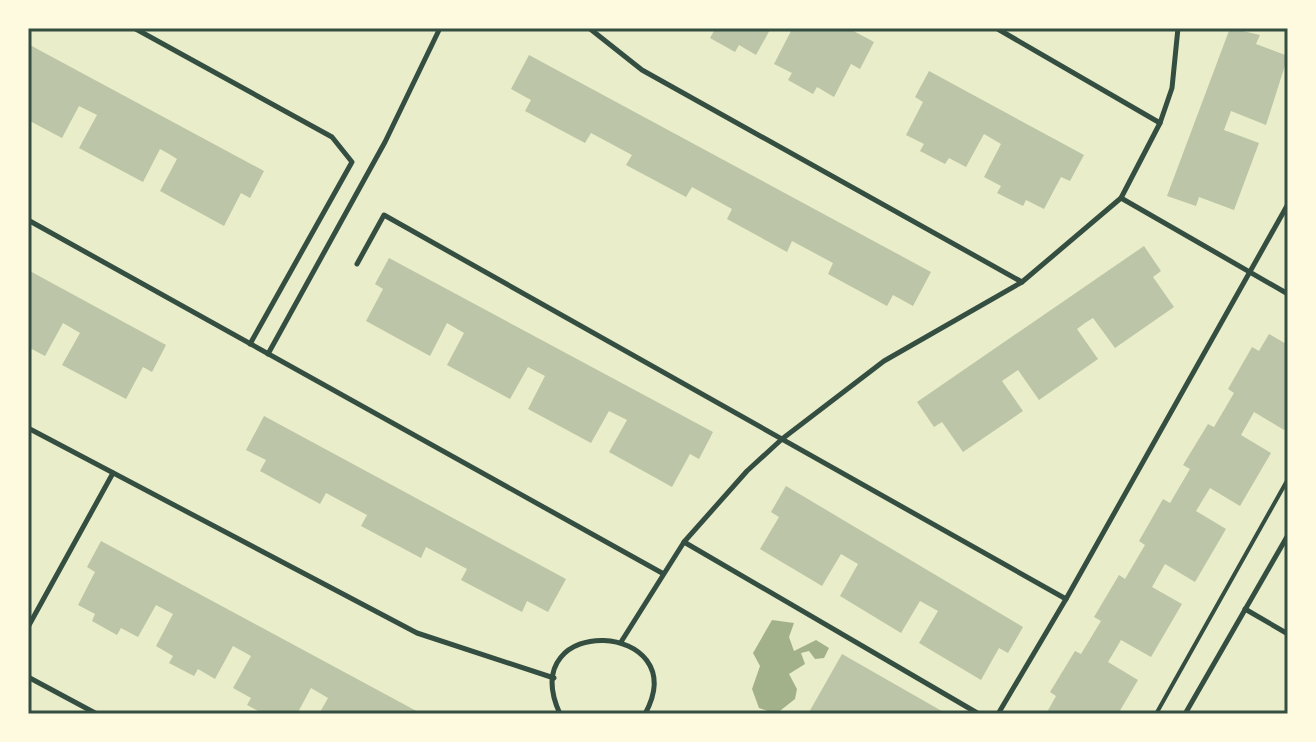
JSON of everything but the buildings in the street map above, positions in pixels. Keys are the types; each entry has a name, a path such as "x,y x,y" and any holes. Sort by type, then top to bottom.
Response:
{"lane":[{"path":"134,28 332,137 352,162 250,344"},
{"path":"268,354 385,142 440,28"},
{"path":"589,28 642,70 1022,282"},
{"path":"996,28 1160,123"},
{"path":"621,642 684,542 725,494 782,439 884,361 1022,282 1121,198 1160,123 1172,88 1178,28"},
{"path":"1121,198 1288,294"},
{"path":"998,714 1288,204"},
{"path":"357,264 384,215 1066,599"},
{"path":"28,220 662,573"},
{"path":"28,428 417,633 554,678"},
{"path":"28,627 113,473"},
{"path":"1185,714 1288,535"},
{"path":"684,542 979,714"},
{"path":"1245,609 1288,634"},
{"path":"560,714 554,701 554,678 566,654 580,643 596,638 621,642 641,656 650,670 653,687 645,714"},
{"path":"28,677 97,714"}],"path":[{"path":"1156,714 1288,479"}],"shaded area":[{"path":"772,620 794,623 789,637 794,651 816,640 829,648 824,658 815,659 809,651 801,653 805,664 789,674 797,689 795,699 776,714 759,708 752,689 760,666 753,653"}]}
